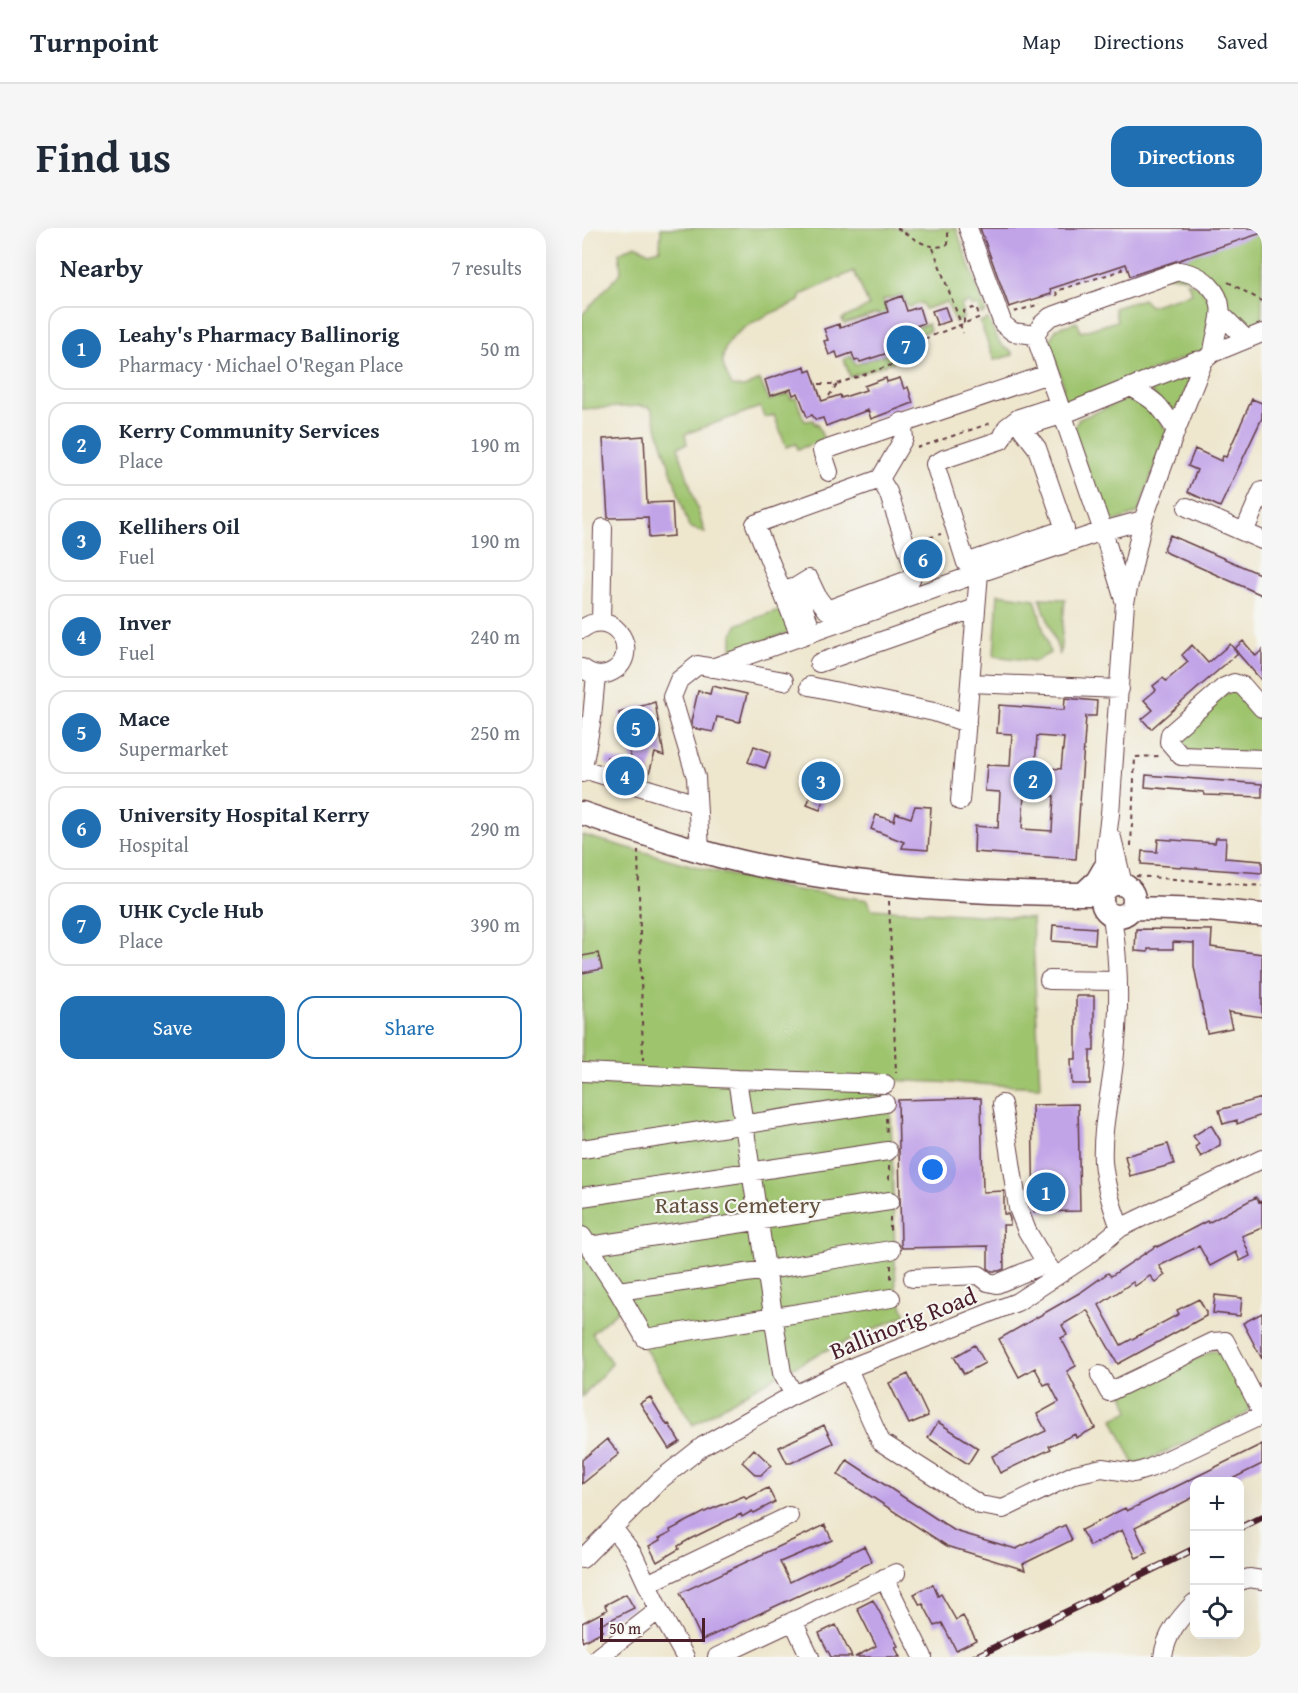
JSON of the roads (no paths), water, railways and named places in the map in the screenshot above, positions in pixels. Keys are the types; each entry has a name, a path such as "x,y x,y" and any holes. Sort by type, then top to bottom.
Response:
{"main road":[{"path":"582,813 760,866 835,878 940,889 1039,894 1114,891 1208,909 1262,915"}],"street":[{"path":"969,228 1003,324 1012,332 1035,336"},
{"path":"1120,1228 1111,1204 1103,1163 1104,1136 1116,1052 1119,959 1109,824 1115,688 1125,602 1143,520 1176,430 1209,357 1221,314 1221,304 1216,292 1205,281 1193,274 1179,271 1050,317 1042,324 1035,336 1103,531 1125,602"},
{"path":"1221,314 1254,336"},
{"path":"1062,414 1019,418 1007,427 1001,440 935,464 966,562 1065,529 1037,448 1023,430 1026,426 1062,414 1209,357 1254,336"},
{"path":"829,472 822,451 1048,374"},
{"path":"1131,387 1153,399 1162,408 1176,430"},
{"path":"806,634 788,589 756,524 880,479 904,438 902,422"},
{"path":"788,589 809,579 827,610 911,579 914,568 907,544 888,492 880,479"},
{"path":"1244,532 1262,491"},
{"path":"1187,507 1262,540"},
{"path":"712,668 979,573 1103,531 1143,520"},
{"path":"601,622 603,528"},
{"path":"960,801 979,573"},
{"path":"819,663 976,608"},
{"path":"582,629 592,623 601,622 616,628 625,643 626,651 624,659 612,671 589,671 592,718 582,771 697,804"},
{"path":"700,850 696,777 672,697 679,680 698,665 784,681"},
{"path":"1262,708 1243,686 1234,682 1224,687 1170,734 1169,742 1181,756 1262,759"},
{"path":"970,683 1115,688"},
{"path":"810,686 934,711 967,723"},
{"path":"1049,980 1118,981"},
{"path":"582,1072 885,1084"},
{"path":"738,1079 782,1373 794,1395"},
{"path":"582,1149 885,1103"},
{"path":"913,1278 979,1275 988,1282 997,1284 1051,1270 1027,1231 1018,1208 1002,1104"},
{"path":"582,1197 888,1151"},
{"name":"Ballinorig Road","path":"582,1559 660,1479 703,1446 794,1395 848,1369 1017,1302 1051,1270 1084,1258 1120,1228 1262,1159"},
{"path":"890,1201 759,1222 585,1241 645,1338 891,1298"},
{"path":"618,1291 891,1250"},
{"path":"848,1369 880,1442 980,1505 1003,1509 1060,1479 1102,1468 1134,1473 1150,1468 1262,1414 1225,1341 1213,1342 1109,1392 1100,1375"},
{"path":"647,1584 789,1516"},
{"path":"613,1528 633,1554 659,1610 685,1657"},
{"path":"717,1657 890,1576 922,1657"},
{"path":"1244,1579 1262,1580"},
{"path":"1163,1657 1164,1647 1176,1622 1190,1607"},
{"path":"598,1657 659,1610"},
{"path":"794,1621 810,1657"}],"railway":[{"path":"1244,1526 1262,1517"},
{"path":"975,1657 1190,1551"}],"place":[{"name":"UHK Cycle Hub","path":"906,345"},
{"name":"University Hospital Kerry","path":"923,559"},
{"name":"Mace","path":"636,728"},
{"name":"Inver","path":"625,776"},
{"name":"Kerry Community Services","path":"1033,780"},
{"name":"Kellihers Oil","path":"821,781"},
{"name":"Leahy's Pharmacy Ballinorig","path":"1046,1192"}],"park label":[{"name":"Ratass Cemetery","path":"738,1204"}]}
